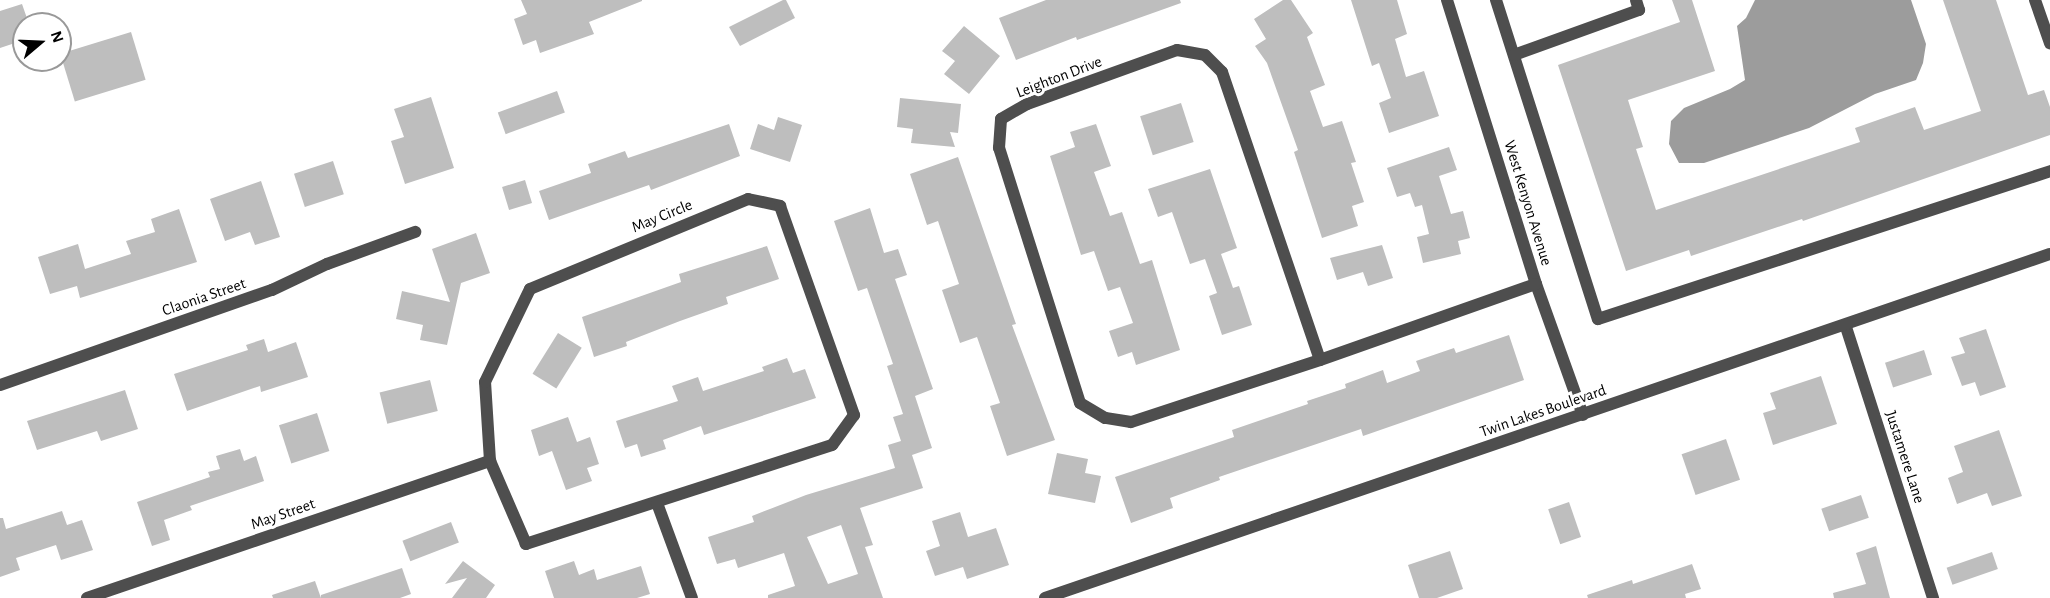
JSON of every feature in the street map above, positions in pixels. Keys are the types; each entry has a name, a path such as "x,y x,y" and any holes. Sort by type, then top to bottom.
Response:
{"street":[{"name":"West Kenyon Avenue","path":"1447,0 1536,284 1583,415"},
{"path":"1496,0 1598,319 2050,171"},
{"path":"1514,55 1639,10 1636,0"},
{"path":"2036,0 2050,43"},
{"name":"Leighton Drive","path":"1320,360 1222,72 1205,55 1177,50 1027,104 1001,119 999,148 1080,403 1105,418 1131,422 1320,360 1536,284"},
{"name":"May Circle","path":"748,199 780,206 854,415 832,446 657,503 526,544 490,461 485,382 530,289 748,199"},
{"name":"Claonia Street","path":"0,385 272,290 327,264 415,232"},
{"name":"Twin Lakes Boulevard","path":"1046,598 1846,327 2050,254"},
{"name":"Justamere Lane","path":"1846,327 1933,598"},
{"name":"May Street","path":"87,598 490,461"},
{"path":"657,503 692,598"}],"shaded area":[{"path":"1755,0 1911,0 1926,44 1923,63 1916,80 1875,94 1809,128 1704,163 1679,163 1669,144 1671,121 1684,108 1730,89 1745,80 1737,26 1746,18"}],"building":[{"path":"521,0 642,1 589,22 594,34 540,53 536,40 523,45 514,19 527,14"},
{"path":"786,0 795,18 740,46 729,27"},
{"path":"1046,0 1180,0 1181,3 1077,40 1076,37 1016,60 999,18"},
{"path":"1283,0 1291,0 1313,33 1307,37 1325,85 1310,91 1323,127 1342,121 1356,162 1351,163 1364,202 1352,206 1358,226 1322,238 1294,152 1298,150 1267,63 1255,46 1266,39 1254,19"},
{"path":"1351,0 1397,0 1407,34 1395,39 1406,77 1424,71 1439,116 1389,133 1379,103 1391,98 1379,63 1372,66"},
{"path":"1672,0 1692,0 1715,71 1628,100 1643,147 1636,149 1656,210 1860,142 1855,128 1915,107 1924,130 1981,111 1943,0 1996,0 2028,95 2044,90 2050,107 2050,135 1803,221 1802,219 1691,256 1689,250 1626,271 1558,65 1680,22"},
{"path":"22,4 25,12 12,12 12,44 0,48 0,11"},
{"path":"964,26 1000,56 969,94 944,74 955,61 942,51"},
{"path":"131,32 146,80 75,101 66,72 72,72 72,50"},
{"path":"557,91 565,113 506,134 498,113"},
{"path":"431,97 454,168 405,184 391,141 404,137 394,109"},
{"path":"900,98 961,104 958,133 950,132 955,147 911,143 913,129 897,127"},
{"path":"1181,103 1194,142 1153,155 1140,116"},
{"path":"778,117 802,125 790,162 750,149 758,124 774,130"},
{"path":"729,124 740,156 651,190 649,185 549,220 539,191 591,173 588,164 625,151 628,158"},
{"path":"1096,124 1111,166 1094,172 1110,216 1122,212 1140,264 1152,260 1180,350 1136,365 1132,352 1118,357 1109,331 1133,323 1120,287 1108,291 1094,251 1081,255 1050,156 1075,147 1070,132"},
{"path":"1449,147 1457,170 1439,176 1451,214 1463,211 1470,238 1458,241 1461,254 1423,263 1417,237 1429,234 1422,205 1415,207 1410,193 1397,197 1387,168"},
{"path":"958,157 1016,324 1012,325 1055,440 1007,456 990,406 1000,403 977,337 960,343 942,290 959,284 938,221 927,225 910,174"},
{"path":"333,161 344,194 305,207 294,174"},
{"path":"1210,169 1237,248 1221,254 1233,288 1239,286 1252,325 1222,335 1209,296 1217,293 1205,259 1190,264 1172,212 1158,217 1148,189"},
{"path":"525,180 532,203 509,210 502,187"},
{"path":"261,181 280,237 255,245 250,232 225,241 210,199"},
{"path":"870,208 884,253 898,249 907,275 895,279 933,389 915,396 932,448 912,455 923,488 860,508 873,545 865,547 883,598 768,598 768,595 795,586 784,553 738,568 735,559 717,564 708,537 754,522 752,516 806,495 895,468 888,445 901,441 893,417 903,414 887,366 893,364 867,288 858,291 834,221","holes":["841,525 858,574 828,584 807,537"]},
{"path":"179,209 197,262 80,298 77,286 50,294 38,257 78,244 85,269 131,254 126,241 155,232 151,219"},
{"path":"476,233 490,273 461,283 447,345 420,340 423,325 396,319 402,291 450,302 432,249"},
{"path":"1382,245 1393,278 1368,286 1363,272 1337,280 1330,258"},
{"path":"767,246 779,279 726,297 728,304 626,342 627,346 594,357 582,317 681,282 679,274"},
{"path":"1986,329 2006,387 1980,396 1975,382 1962,386 1951,357 1965,353 1959,338"},
{"path":"558,333 582,348 556,389 533,374"},
{"path":"1509,335 1524,380 1363,436 1361,429 1219,477 1220,480 1170,498 1173,508 1131,523 1115,477 1234,437 1232,430 1308,404 1307,401 1346,388 1345,384 1383,370 1387,383 1420,371 1416,361 1454,348 1456,353"},
{"path":"264,339 268,352 296,342 308,377 261,392 260,386 187,411 174,374 248,350 246,345"},
{"path":"1924,350 1932,375 1893,387 1885,363"},
{"path":"787,358 793,373 805,369 816,398 704,435 701,426 663,440 666,449 641,457 637,444 625,448 616,421 678,401 672,386 698,377 703,391 764,371 762,367"},
{"path":"1821,376 1837,424 1773,445 1763,413 1776,409 1770,393"},
{"path":"430,380 438,411 387,424 380,393"},
{"path":"125,390 138,429 101,441 97,431 37,450 27,421"},
{"path":"317,413 329,451 291,463 279,425"},
{"path":"568,417 577,442 590,437 599,464 587,468 592,481 566,490 552,451 539,456 531,430"},
{"path":"1999,430 2022,496 1992,506 1987,493 1957,504 1948,478 1963,472 1954,446"},
{"path":"1726,439 1740,480 1696,495 1682,454"},
{"path":"240,449 244,461 256,456 264,481 190,506 192,510 164,520 170,540 152,546 137,502 210,477 208,472 220,469 216,456"},
{"path":"1057,453 1088,459 1085,473 1101,476 1095,503 1048,494"},
{"path":"1861,495 1869,518 1829,531 1821,509"},
{"path":"1569,502 1581,537 1560,544 1548,509"},
{"path":"62,511 67,525 82,520 93,550 61,560 56,545 16,558 20,570 0,577 0,518 3,518 6,529"},
{"path":"960,512 968,537 996,528 1009,565 967,579 963,567 935,576 926,551 940,546 932,521"},
{"path":"451,522 459,543 410,561 402,541"},
{"path":"1876,546 1890,598 1834,598 1833,593 1866,584 1856,553"},
{"path":"1450,551 1463,589 1437,598 1419,598 1408,565"},
{"path":"1992,552 1998,569 1952,585 1947,568"},
{"path":"463,561 495,585 486,598 452,598 467,578 445,584"},
{"path":"574,561 579,575 594,569 597,580 641,566 650,594 637,598 554,598 545,571"},
{"path":"1692,564 1701,589 1685,594 1686,598 1588,598 1587,595 1632,580 1633,584"},
{"path":"402,568 411,594 400,598 321,598 321,595"},
{"path":"315,581 321,598 273,598 272,595"}]}
